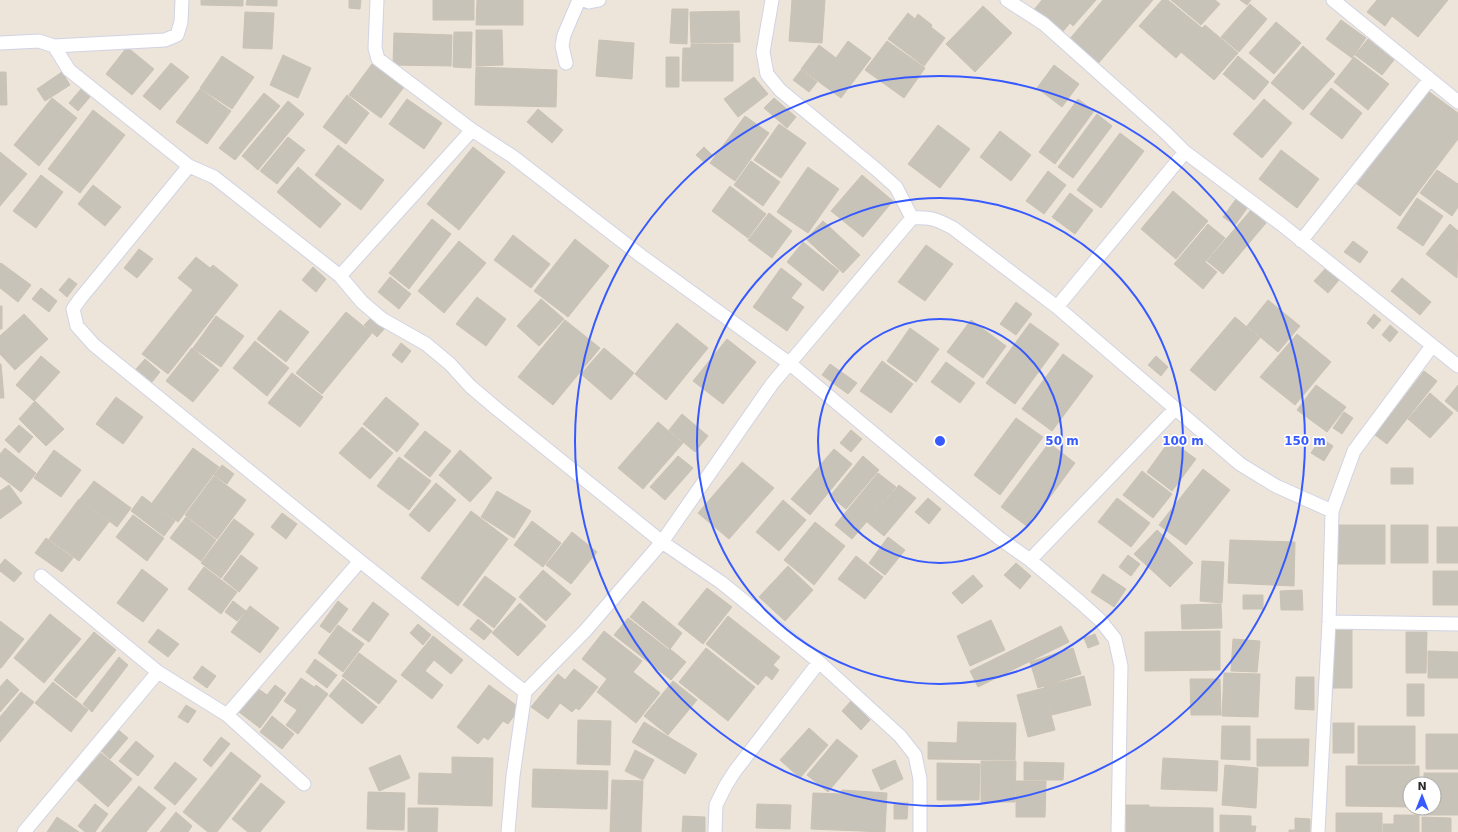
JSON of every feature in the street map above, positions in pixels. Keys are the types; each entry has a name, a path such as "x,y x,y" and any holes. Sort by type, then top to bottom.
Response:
{"street":[{"path":"0,43 39,41 54,46 165,40 176,35 181,22 182,0"},
{"path":"377,0 375,48 378,59 472,130 512,156 640,255 789,363 999,538 1030,560 1100,620 1115,639 1121,666 1118,832"},
{"path":"566,63 562,46 564,35 579,0"},
{"path":"584,0 588,2 599,0"},
{"path":"772,0 764,52 768,74 780,90 872,165 896,187 912,218"},
{"path":"1007,0 1044,24 1166,132 1185,152 1302,241 1458,366"},
{"path":"1333,0 1458,102"},
{"path":"54,46 69,70 189,166 214,177 340,276 362,302 382,319 426,344 450,364 470,386 497,409 662,542 722,583 819,662 900,736 915,756 920,779 920,832"},
{"path":"1302,241 1430,79"},
{"path":"340,276 472,130"},
{"path":"1058,307 1185,152"},
{"path":"189,166 80,299 73,309 77,326 94,344 360,561 524,692"},
{"path":"508,832 513,776 524,692 585,631 662,542 772,384 912,218 927,217 939,220 953,228 1058,307 1240,464 1276,486 1332,511"},
{"path":"1318,832 1329,622 1332,511 1354,451 1432,346"},
{"path":"1030,560 1175,409"},
{"path":"226,715 360,561"},
{"path":"41,576 158,672 226,715 304,784"},
{"path":"1329,622 1458,624"},
{"path":"715,832 716,805 726,785 735,771 819,662"},
{"path":"24,832 158,672"}],"building":[{"path":"201,0 243,0 243,6 201,5"},
{"path":"247,0 277,0 277,6 246,5"},
{"path":"349,0 361,0 360,9 349,8"},
{"path":"433,0 474,0 474,20 433,20"},
{"path":"477,0 523,0 523,25 476,25"},
{"path":"792,0 825,0 822,43 789,41"},
{"path":"1042,0 1096,0 1073,26 1070,23 1060,35 1033,11"},
{"path":"1103,0 1153,0 1096,66 1067,42"},
{"path":"1162,0 1168,0 1202,28 1176,58 1139,26"},
{"path":"1171,0 1215,0 1220,4 1201,25"},
{"path":"1240,0 1251,0 1247,5"},
{"path":"1377,0 1448,0 1418,37 1392,16 1385,26 1367,12"},
{"path":"1250,4 1267,19 1239,52 1221,37"},
{"path":"983,6 1012,33 975,72 946,44"},
{"path":"672,9 688,9 687,44 670,43"},
{"path":"739,11 740,42 691,43 690,12"},
{"path":"245,12 274,13 272,49 243,48"},
{"path":"908,13 915,19 918,14 945,38 924,66 888,39"},
{"path":"1341,20 1366,38 1352,58 1326,39"},
{"path":"1276,22 1301,43 1274,74 1249,53"},
{"path":"1205,25 1238,53 1214,80 1181,52"},
{"path":"476,30 502,30 503,65 476,66"},
{"path":"454,32 472,32 471,68 453,67"},
{"path":"394,33 452,35 451,66 393,65"},
{"path":"1368,39 1394,60 1382,75 1355,55"},
{"path":"599,40 634,43 632,79 596,76"},
{"path":"848,41 871,58 841,98 801,69 819,45 836,58"},
{"path":"887,41 925,68 904,98 865,70"},
{"path":"691,44 733,44 733,81 682,81 683,48 691,48"},
{"path":"1303,46 1335,74 1303,110 1271,83"},
{"path":"127,47 154,69 132,95 106,74"},
{"path":"283,55 311,68 298,98 270,85"},
{"path":"222,56 254,77 232,109 200,88"},
{"path":"1238,56 1269,82 1254,100 1223,74"},
{"path":"666,57 679,57 679,87 666,87"},
{"path":"1354,57 1389,84 1368,110 1334,82"},
{"path":"171,63 189,77 160,110 143,96"},
{"path":"372,64 404,87 381,118 349,95"},
{"path":"1054,65 1079,84 1062,107 1037,88"},
{"path":"476,67 557,70 556,107 475,105"},
{"path":"801,70 817,82 809,92 793,80"},
{"path":"0,72 6,72 7,105 0,105"},
{"path":"62,72 70,85 45,101 37,89"},
{"path":"754,77 768,94 738,117 724,99"},
{"path":"1331,88 1362,113 1342,139 1310,114"},
{"path":"81,89 90,97 78,111 69,103"},
{"path":"200,89 231,111 207,144 176,122"},
{"path":"1428,91 1458,113 1458,139 1400,216 1357,184"},
{"path":"264,93 280,106 235,160 219,148"},
{"path":"347,95 369,113 346,144 323,127"},
{"path":"52,98 77,118 39,166 14,145"},
{"path":"774,98 796,117 787,128 764,108"},
{"path":"407,99 442,123 424,149 389,124"},
{"path":"1078,99 1094,111 1055,164 1039,152"},
{"path":"1264,99 1292,123 1262,158 1233,134"},
{"path":"288,101 304,114 258,170 242,156"},
{"path":"538,109 563,130 552,143 527,122"},
{"path":"93,110 125,135 80,193 48,169"},
{"path":"1097,114 1112,126 1073,178 1058,167"},
{"path":"745,116 769,133 735,181 710,163"},
{"path":"779,124 806,143 781,178 754,160"},
{"path":"938,125 970,149 940,188 908,164"},
{"path":"1000,131 1031,155 1011,181 980,157"},
{"path":"1120,133 1144,151 1101,208 1077,190"},
{"path":"288,137 305,150 277,184 260,171"},
{"path":"338,145 384,180 361,210 315,175"},
{"path":"473,147 505,172 459,230 427,204"},
{"path":"704,147 712,155 704,162 696,155"},
{"path":"1281,150 1319,179 1297,208 1259,179"},
{"path":"0,152 27,174 0,206"},
{"path":"751,161 780,182 763,206 734,185"},
{"path":"298,167 341,204 320,228 277,192"},
{"path":"808,167 839,189 808,233 777,212"},
{"path":"1437,170 1458,184 1458,207 1452,216 1420,193"},
{"path":"1048,171 1066,185 1044,214 1026,201"},
{"path":"41,175 63,192 36,228 13,211"},
{"path":"862,175 893,201 863,237 831,211"},
{"path":"93,185 121,207 105,226 78,204"},
{"path":"730,186 766,214 748,238 712,211"},
{"path":"1173,191 1208,221 1176,259 1141,229"},
{"path":"1070,193 1093,210 1075,234 1052,217"},
{"path":"1417,198 1443,216 1423,246 1397,228"},
{"path":"1236,199 1248,207 1235,225 1223,217"},
{"path":"1251,210 1266,223 1223,274 1207,261"},
{"path":"769,213 792,231 772,258 748,240"},
{"path":"432,219 451,234 409,289 389,273"},
{"path":"823,221 860,255 843,273 806,239"},
{"path":"1208,224 1225,238 1205,262 1217,272 1203,289 1174,264"},
{"path":"1450,224 1458,231 1457,278 1426,254"},
{"path":"513,235 550,264 531,288 494,260"},
{"path":"575,239 609,266 568,317 534,291"},
{"path":"459,241 486,263 444,313 418,291"},
{"path":"1353,241 1368,252 1360,263 1344,252"},
{"path":"803,242 839,271 823,291 787,262"},
{"path":"926,245 953,264 925,301 898,282"},
{"path":"139,249 153,259 137,278 124,268"},
{"path":"196,257 210,268 213,265 238,285 168,374 142,354 193,290 178,278"},
{"path":"1,263 31,285 18,302 0,288"},
{"path":"313,267 326,279 316,292 302,280"},
{"path":"781,268 802,284 791,298 804,307 787,331 753,307"},
{"path":"1325,269 1339,280 1328,293 1314,281"},
{"path":"390,277 411,294 399,309 378,292"},
{"path":"69,278 77,284 67,297 59,290"},
{"path":"1402,278 1431,302 1420,315 1391,291"},
{"path":"41,288 57,301 49,312 32,299"},
{"path":"477,297 506,319 486,346 456,324"},
{"path":"541,299 564,319 539,346 517,326"},
{"path":"1268,300 1300,326 1278,352 1247,326"},
{"path":"1016,302 1032,314 1016,335 1000,324"},
{"path":"0,306 2,306 2,329 0,329"},
{"path":"280,310 309,332 286,362 257,339"},
{"path":"346,312 372,333 322,394 296,373"},
{"path":"24,314 48,339 15,370 0,354 0,336"},
{"path":"1374,314 1381,320 1373,329 1367,323"},
{"path":"216,316 244,336 221,367 193,348"},
{"path":"373,316 386,327 377,337 364,325"},
{"path":"1235,317 1260,338 1215,391 1190,370"},
{"path":"565,320 600,348 553,405 518,377"},
{"path":"971,320 1006,346 983,378 947,352"},
{"path":"677,323 708,348 666,400 635,374"},
{"path":"1030,323 1059,344 1015,404 986,383"},
{"path":"1390,325 1398,332 1390,342 1382,335"},
{"path":"910,328 939,349 916,382 887,361"},
{"path":"1297,334 1331,362 1295,405 1260,377"},
{"path":"727,339 756,362 723,404 693,381"},
{"path":"255,341 289,368 267,396 233,368"},
{"path":"401,343 411,351 402,363 392,355"},
{"path":"192,348 219,370 193,402 166,381"},
{"path":"604,348 634,373 611,400 581,374"},
{"path":"1063,354 1093,376 1052,431 1022,409"},
{"path":"41,356 60,372 34,401 16,385"},
{"path":"1156,356 1168,367 1161,376 1148,365"},
{"path":"145,359 160,372 152,382 136,369"},
{"path":"882,361 913,384 891,413 860,391"},
{"path":"946,362 975,383 960,403 931,382"},
{"path":"1,364 4,398 0,398"},
{"path":"830,364 857,383 848,394 822,375"},
{"path":"1424,371 1437,381 1387,444 1375,435"},
{"path":"292,373 323,397 300,427 268,403"},
{"path":"1316,385 1346,407 1327,432 1297,410"},
{"path":"1458,385 1458,412 1445,401"},
{"path":"1430,393 1453,413 1430,438 1408,419"},
{"path":"116,397 143,417 123,444 96,424"},
{"path":"386,397 419,424 397,452 363,424"},
{"path":"35,401 64,429 46,446 19,419"},
{"path":"1344,412 1353,418 1342,434 1333,428"},
{"path":"682,414 708,436 695,452 669,430"},
{"path":"1016,418 1043,437 1000,495 974,475"},
{"path":"658,422 683,443 643,489 618,468"},
{"path":"19,425 33,437 19,453 5,440"},
{"path":"362,427 393,453 370,479 339,453"},
{"path":"851,430 862,439 851,452 840,443"},
{"path":"425,431 451,451 430,477 404,456"},
{"path":"1321,438 1333,446 1324,461 1311,453"},
{"path":"1170,440 1196,459 1172,491 1147,472"},
{"path":"1049,443 1075,463 1028,527 1001,507"},
{"path":"5,448 36,473 21,492 0,476 0,454"},
{"path":"193,448 219,467 178,522 152,503"},
{"path":"834,449 852,464 810,515 791,499"},
{"path":"54,450 81,470 61,497 34,478"},
{"path":"460,450 492,478 470,502 439,475"},
{"path":"678,456 693,468 665,500 650,487"},
{"path":"863,456 879,470 846,509 830,496"},
{"path":"399,457 431,481 409,510 377,486"},
{"path":"742,462 774,488 729,539 698,513"},
{"path":"222,465 234,474 227,484 214,475"},
{"path":"1391,468 1413,468 1413,484 1391,484"},
{"path":"1203,469 1230,490 1186,545 1159,525"},
{"path":"1142,471 1172,494 1153,518 1123,495"},
{"path":"878,473 896,487 852,539 835,525"},
{"path":"214,476 246,500 217,539 185,515"},
{"path":"94,481 131,508 117,527 80,499"},
{"path":"436,483 456,500 429,532 409,515"},
{"path":"9,485 22,503 0,519 0,491"},
{"path":"899,485 916,498 884,536 867,522"},
{"path":"497,491 531,511 514,538 481,517"},
{"path":"142,496 175,521 164,536 131,511"},
{"path":"928,498 941,509 929,524 915,512"},
{"path":"1117,498 1150,523 1131,547 1098,522"},
{"path":"79,499 109,522 79,561 49,539"},
{"path":"783,500 806,520 779,551 756,532"},
{"path":"471,511 508,539 458,606 421,578"},
{"path":"282,513 297,524 286,539 271,527"},
{"path":"133,515 164,538 147,561 116,537"},
{"path":"186,517 216,540 201,561 170,538"},
{"path":"234,519 254,534 221,578 201,563"},
{"path":"532,521 561,543 543,567 514,545"},
{"path":"815,522 845,546 814,585 784,560"},
{"path":"1336,525 1385,525 1385,564 1336,564"},
{"path":"1391,525 1428,525 1428,563 1391,563"},
{"path":"1437,527 1458,527 1458,563 1437,563"},
{"path":"1157,530 1193,563 1170,587 1134,554"},
{"path":"572,532 597,552 571,584 546,565"},
{"path":"888,537 905,550 885,575 869,563"},
{"path":"46,538 73,558 62,572 35,553"},
{"path":"1230,540 1295,542 1294,586 1228,583"},
{"path":"241,555 258,568 239,592 223,579"},
{"path":"1128,555 1140,564 1131,576 1119,567"},
{"path":"856,556 883,577 865,599 838,579"},
{"path":"5,559 22,573 14,582 0,571 0,565"},
{"path":"1202,561 1224,562 1222,603 1200,601"},
{"path":"1016,563 1031,576 1020,589 1004,575"},
{"path":"788,566 813,590 785,621 759,597"},
{"path":"204,567 237,592 221,614 188,589"},
{"path":"142,569 168,589 143,622 117,603"},
{"path":"543,570 571,594 546,621 519,597"},
{"path":"1433,571 1458,571 1458,605 1433,605"},
{"path":"1103,574 1126,589 1114,607 1091,592"},
{"path":"973,575 983,586 962,604 952,593"},
{"path":"485,576 516,599 494,628 463,605"},
{"path":"707,588 732,607 703,644 678,624"},
{"path":"1302,590 1303,610 1281,610 1280,591"},
{"path":"1243,595 1263,595 1263,609 1243,609"},
{"path":"233,601 246,611 237,621 225,612"},
{"path":"338,601 348,609 330,633 320,626"},
{"path":"643,601 682,633 670,649 630,617"},
{"path":"373,602 389,614 369,642 352,630"},
{"path":"520,603 546,626 518,656 492,633"},
{"path":"1221,604 1222,628 1182,629 1181,605"},
{"path":"250,606 279,628 260,653 231,632"},
{"path":"50,614 81,639 44,683 14,658"},
{"path":"728,616 780,657 773,665 779,670 772,680 766,675 758,685 706,644"},
{"path":"628,618 686,662 671,680 614,635"},
{"path":"478,619 492,631 484,640 470,629"},
{"path":"991,620 1005,650 970,666 957,636"},
{"path":"0,621 24,639 1,668 0,668"},
{"path":"418,624 431,635 423,645 410,633"},
{"path":"338,625 364,644 343,672 318,653"},
{"path":"1061,626 1069,642 978,687 970,671"},
{"path":"158,629 179,644 168,657 148,642"},
{"path":"1333,630 1352,630 1352,688 1333,688"},
{"path":"604,631 642,661 633,672 660,693 636,723 597,692 607,679 582,659"},
{"path":"1220,631 1220,670 1145,671 1145,632"},
{"path":"94,632 116,650 76,698 54,680"},
{"path":"1406,632 1427,632 1426,673 1406,673"},
{"path":"1095,634 1099,644 1088,648 1084,638"},
{"path":"433,636 463,660 451,674 434,660 425,671 443,685 432,699 401,675"},
{"path":"1233,639 1260,641 1257,672 1231,671"},
{"path":"706,648 755,687 728,721 679,682"},
{"path":"1073,648 1081,674 1038,688 1030,662"},
{"path":"1428,651 1458,652 1458,678 1428,678"},
{"path":"359,653 397,681 379,704 342,676"},
{"path":"119,657 128,665 92,712 83,704"},
{"path":"315,659 337,675 327,688 306,672"},
{"path":"202,666 216,676 207,688 193,678"},
{"path":"574,669 598,687 579,710 576,708 572,712 560,703 548,719 531,707 558,674 565,680"},
{"path":"1224,673 1260,674 1258,717 1222,716"},
{"path":"1084,676 1091,705 1052,715 1044,686"},
{"path":"1296,677 1314,677 1314,710 1295,709"},
{"path":"301,678 314,687 297,710 284,701"},
{"path":"7,679 19,690 0,712 0,687"},
{"path":"343,679 377,707 362,724 329,696"},
{"path":"1190,679 1220,679 1221,715 1191,715"},
{"path":"673,681 697,700 668,735 644,716"},
{"path":"53,682 88,710 71,732 35,703"},
{"path":"1407,684 1424,684 1424,716 1407,716"},
{"path":"275,685 286,693 260,728 239,712 257,688 267,695"},
{"path":"316,685 328,694 298,734 286,725"},
{"path":"489,685 520,708 508,724 503,721 488,740 484,737 478,744 457,727"},
{"path":"1044,688 1055,730 1028,737 1017,695"},
{"path":"21,692 34,702 0,742 0,717"},
{"path":"851,701 870,720 861,730 842,711"},
{"path":"186,705 196,711 188,723 178,717"},
{"path":"272,716 294,734 282,749 260,732"},
{"path":"578,720 611,721 610,765 577,764"},
{"path":"644,722 697,754 685,774 632,742"},
{"path":"958,722 1016,723 1015,760 928,759 928,742 957,743"},
{"path":"1333,723 1354,723 1354,753 1333,753"},
{"path":"1222,726 1250,726 1250,760 1221,759"},
{"path":"1358,726 1415,726 1415,764 1358,764"},
{"path":"116,728 128,738 110,759 98,748"},
{"path":"809,728 828,745 800,778 780,760"},
{"path":"1426,734 1458,734 1458,769 1426,769"},
{"path":"221,737 230,744 211,767 203,760"},
{"path":"837,739 858,756 828,792 807,775"},
{"path":"1257,739 1309,739 1308,766 1257,766"},
{"path":"136,741 154,756 138,776 119,761"},
{"path":"635,750 654,760 643,780 625,771"},
{"path":"231,752 261,776 217,832 208,832 183,812"},
{"path":"101,753 132,779 108,807 77,780"},
{"path":"400,755 410,778 379,791 369,768"},
{"path":"452,757 493,758 492,806 418,804 419,773 452,774"},
{"path":"1163,758 1218,761 1217,791 1161,789"},
{"path":"895,760 903,779 881,790 872,770"},
{"path":"981,761 1016,761 1015,802 981,802"},
{"path":"175,762 197,779 175,805 154,788"},
{"path":"1024,762 1064,763 1063,780 1024,780"},
{"path":"937,763 980,764 979,800 937,800"},
{"path":"1225,765 1258,768 1256,808 1222,805"},
{"path":"1346,766 1419,766 1419,776 1402,776 1402,807 1346,806"},
{"path":"533,769 608,771 607,809 532,807"},
{"path":"1424,773 1458,773 1458,815 1442,815 1442,776 1424,776"},
{"path":"612,780 643,781 641,832 610,832"},
{"path":"1016,781 1046,781 1045,817 1016,817"},
{"path":"261,783 285,802 260,832 248,832 232,819"},
{"path":"139,786 166,808 146,832 101,832"},
{"path":"842,790 887,793 885,832 811,829 813,793 842,794"},
{"path":"368,792 405,793 404,830 367,829"},
{"path":"894,803 908,803 907,819 894,819"},
{"path":"95,804 108,814 95,832 85,832 78,826"},
{"path":"757,804 791,805 790,829 756,828"},
{"path":"1126,805 1149,805 1149,807 1213,808 1213,832 1126,832"},
{"path":"408,808 438,808 437,832 408,832"},
{"path":"176,812 192,826 188,832 160,832"},
{"path":"1336,813 1382,813 1382,832 1336,832"},
{"path":"1220,815 1251,816 1251,826 1256,826 1255,832 1220,832"},
{"path":"1394,815 1419,816 1419,832 1383,832 1383,824 1394,824"},
{"path":"683,816 705,817 705,832 682,832"},
{"path":"57,817 79,832 47,832"},
{"path":"1422,817 1451,818 1451,832 1422,832"},
{"path":"1295,818 1310,819 1310,832 1289,832 1289,830 1295,830"}]}
